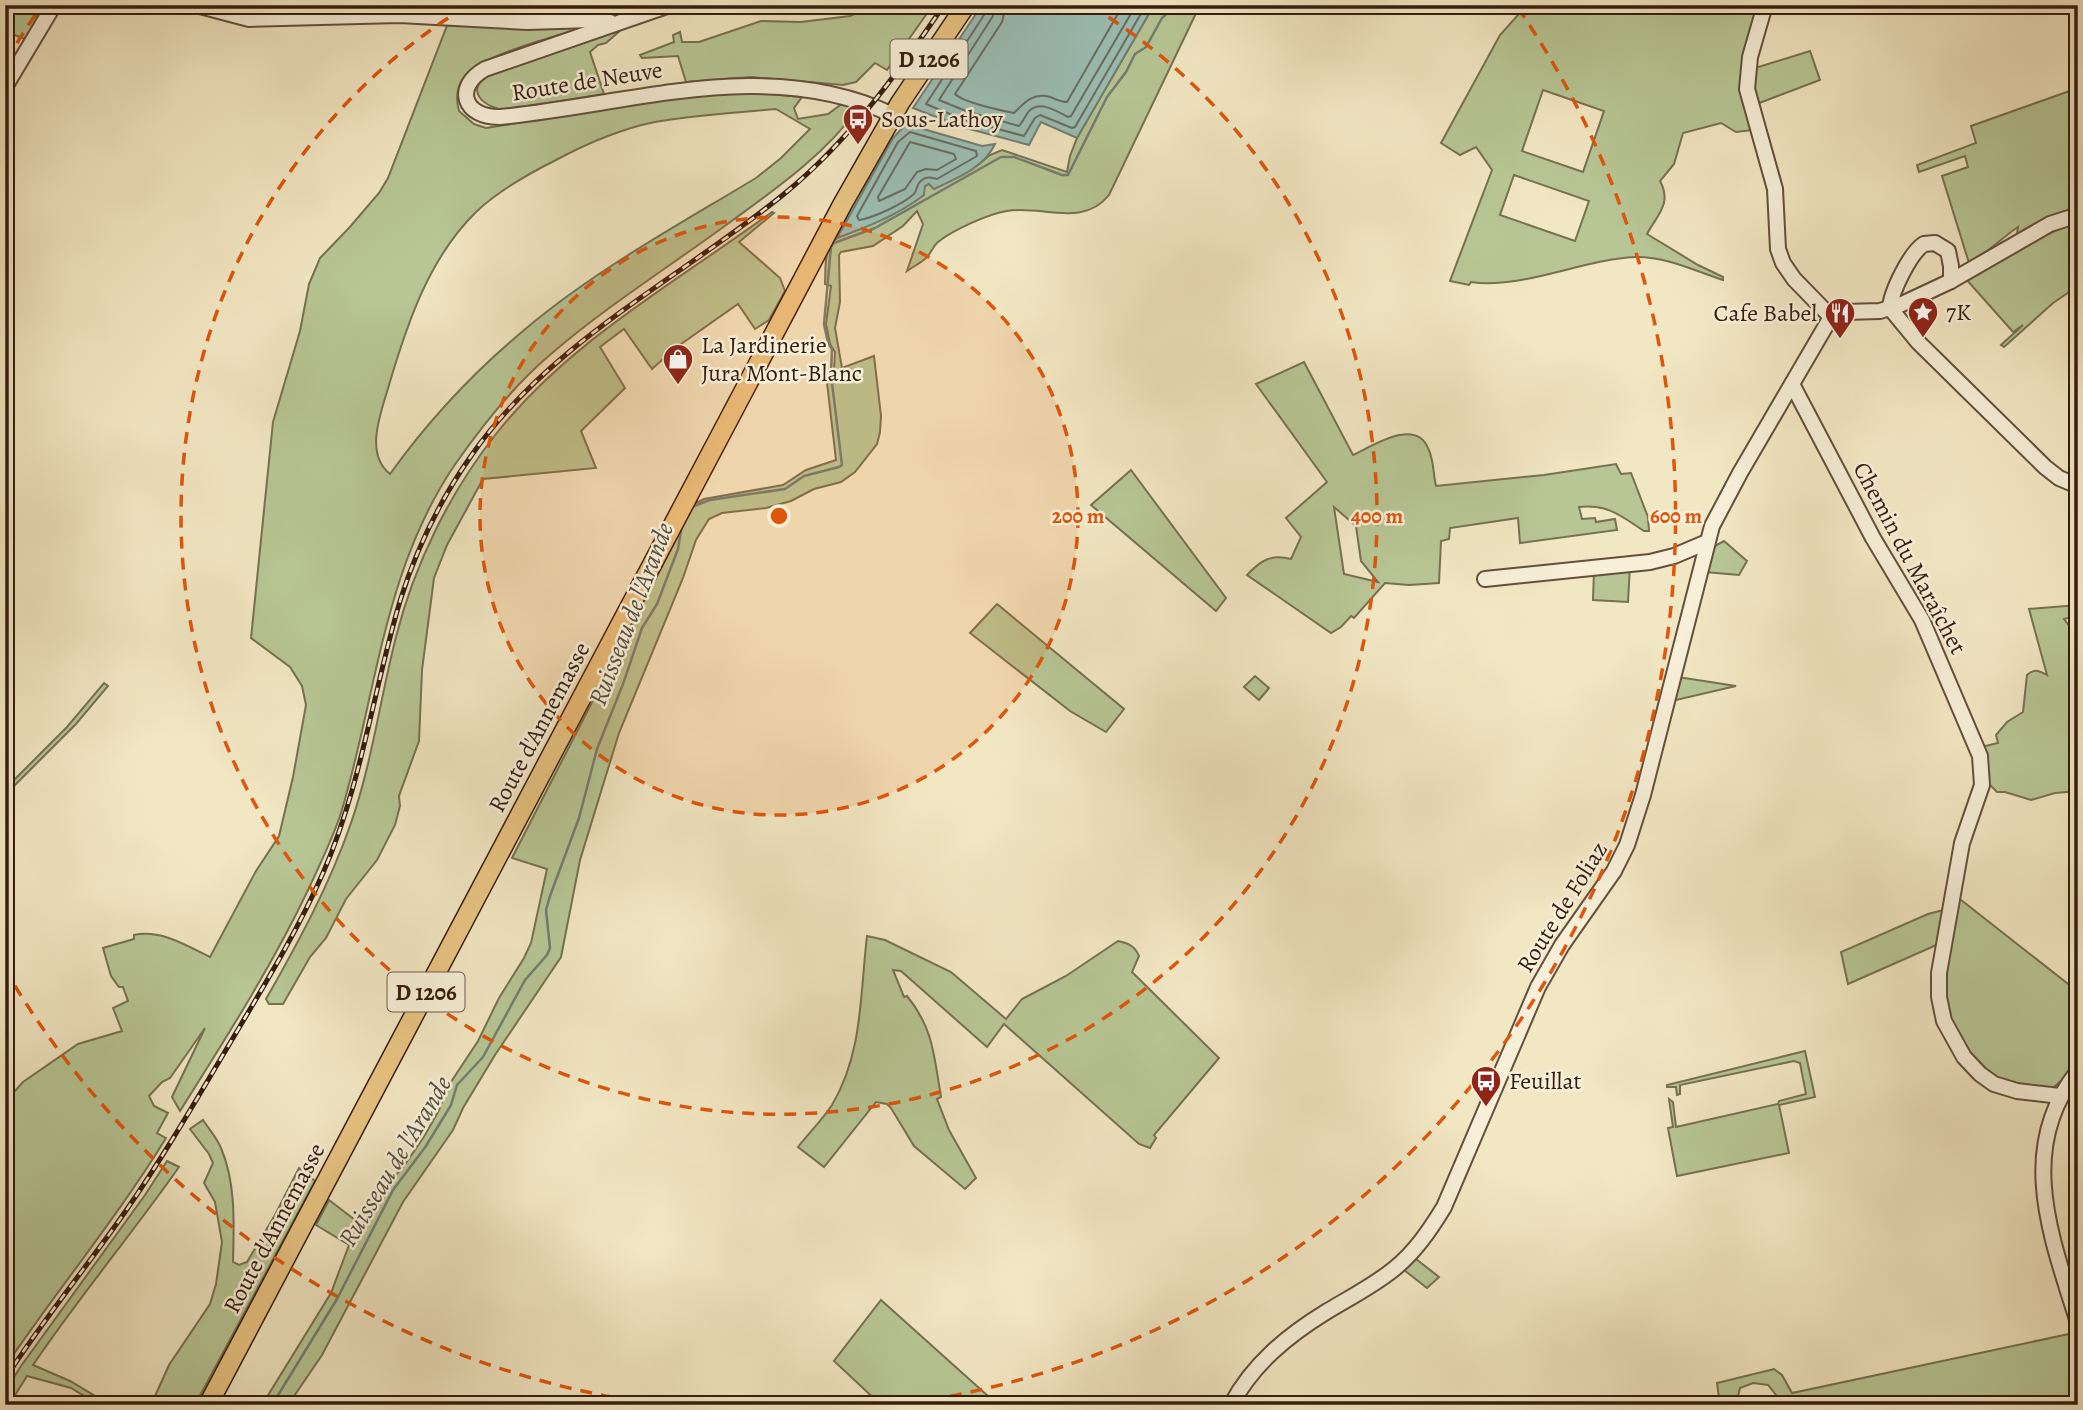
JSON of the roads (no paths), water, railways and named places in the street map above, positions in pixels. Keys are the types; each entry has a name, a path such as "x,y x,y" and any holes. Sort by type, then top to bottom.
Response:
{"main road":[{"name":"Route d'Annemasse","path":"208,1405 842,205 893,114 966,5"}],"street":[{"path":"5,87 54,5"},
{"path":"196,5 249,19 399,15 527,22 592,20 670,5"},
{"path":"1765,5 1750,57 1746,89 1775,189 1778,249 1783,263 1794,279 1831,317 1843,312 1872,312 1891,308 1951,281 2042,228 2078,215"},
{"name":"Route de Neuve","path":"621,16 485,69 474,76 468,85 466,95 469,105 478,114 500,117 685,90 746,85 830,94 861,101 893,114"},
{"path":"1951,281 1948,251 1936,243 1924,244 1910,259 1892,295 1891,308 1917,342 2045,467 2059,478 2078,486"},
{"name":"Route de Foliaz","path":"1231,1405 1258,1366 1275,1348 1325,1312 1394,1270 1424,1238 1444,1207 1538,987 1562,945 1614,871 1628,845 1643,796 1707,542 1730,490 1831,317"},
{"name":"Chemin du Maraîchet","path":"1792,384 1876,544 1922,620 1980,756 1982,785 1962,844 1939,973 1939,997 1944,1021 1964,1057 1994,1084 2017,1091 2060,1096"},
{"path":"1485,579 1650,562 1674,556 1707,542"},
{"path":"2078,1071 2060,1096 2046,1136 2044,1188 2052,1240 2078,1323"}],"water":[{"path":"982,5 1154,5 1077,138 1041,122 1029,145 962,127 913,108"},
{"path":"906,124 982,146 995,144 984,160 969,171 934,189 929,184 925,186 924,195 904,209 837,238 893,138"}],"waterway":[{"name":"Ruisseau de l'Arande","path":"689,512 694,506 710,500 785,489 804,476 842,465 831,375 832,349 824,324 831,247 834,243 875,228 1001,157 1014,157 1068,175 1107,97 1126,72 1135,54 1146,47 1162,18 1176,5"},
{"name":"Ruisseau de l'Arande","path":"272,1405 337,1299 393,1190 426,1146 451,1105 457,1085 483,1057 525,980 547,955 550,948 546,910 550,896 579,818 597,749 642,628 657,604 678,549 682,524"}],"railway":[{"path":"5,1379 153,1169 281,957 303,915 323,873 347,807 406,582 439,508 471,456 503,415 577,345 743,225 808,173 871,106 944,5"}],"place":[{"name":"Sous-Lathoy","path":"858,146"},
{"name":"7K","path":"1923,339"},
{"name":"Cafe Babel","path":"1840,340"},
{"name":"La Jardinerie Jura Mont-Blanc","path":"678,386"},
{"name":"Feuillat","path":"1486,1108"}]}
